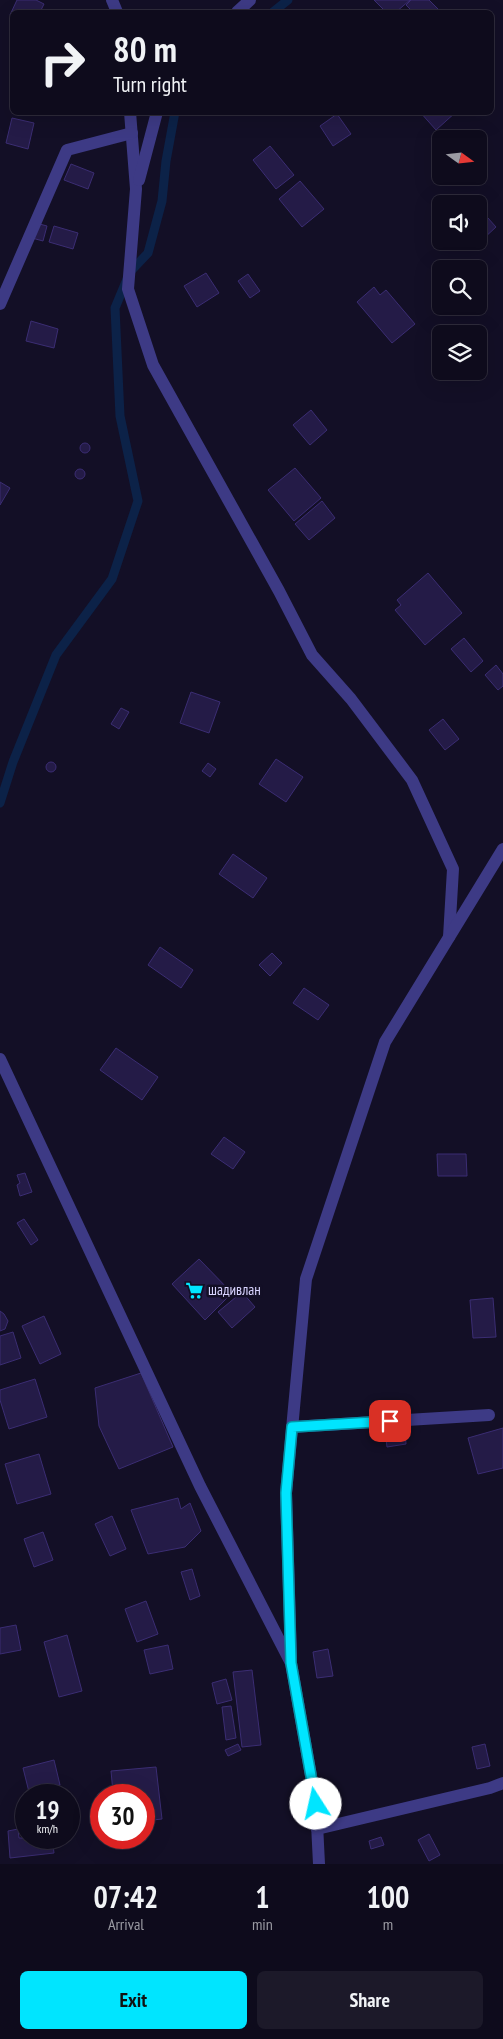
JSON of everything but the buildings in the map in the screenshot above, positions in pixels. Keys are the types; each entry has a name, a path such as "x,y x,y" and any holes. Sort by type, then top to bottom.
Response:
{"street":[{"path":"239,10 250,0"},
{"path":"130,115 136,189 128,289 153,365 279,591 312,655 351,699 412,780 453,869 449,937"},
{"path":"136,189 156,115"},
{"path":"0,304 67,150 132,133"},
{"path":"319,1864 316,1804 291,1663 286,1493 306,1279 385,1042 503,849"},
{"path":"0,1059 200,1486 291,1663"},
{"path":"292,1427 489,1415"},
{"path":"317,1829 490,1788 503,1783"}],"waterway":[{"path":"276,10 288,0"},
{"path":"0,803 13,762 56,655 112,579 138,501 120,416 115,308 130,272 148,253 162,201 166,161 174,115"}],"place":[{"name":"шадивлан","path":"194,1290"}],"route":[{"path":"316,1804 291,1663 286,1493 292,1427 390,1421"}]}
